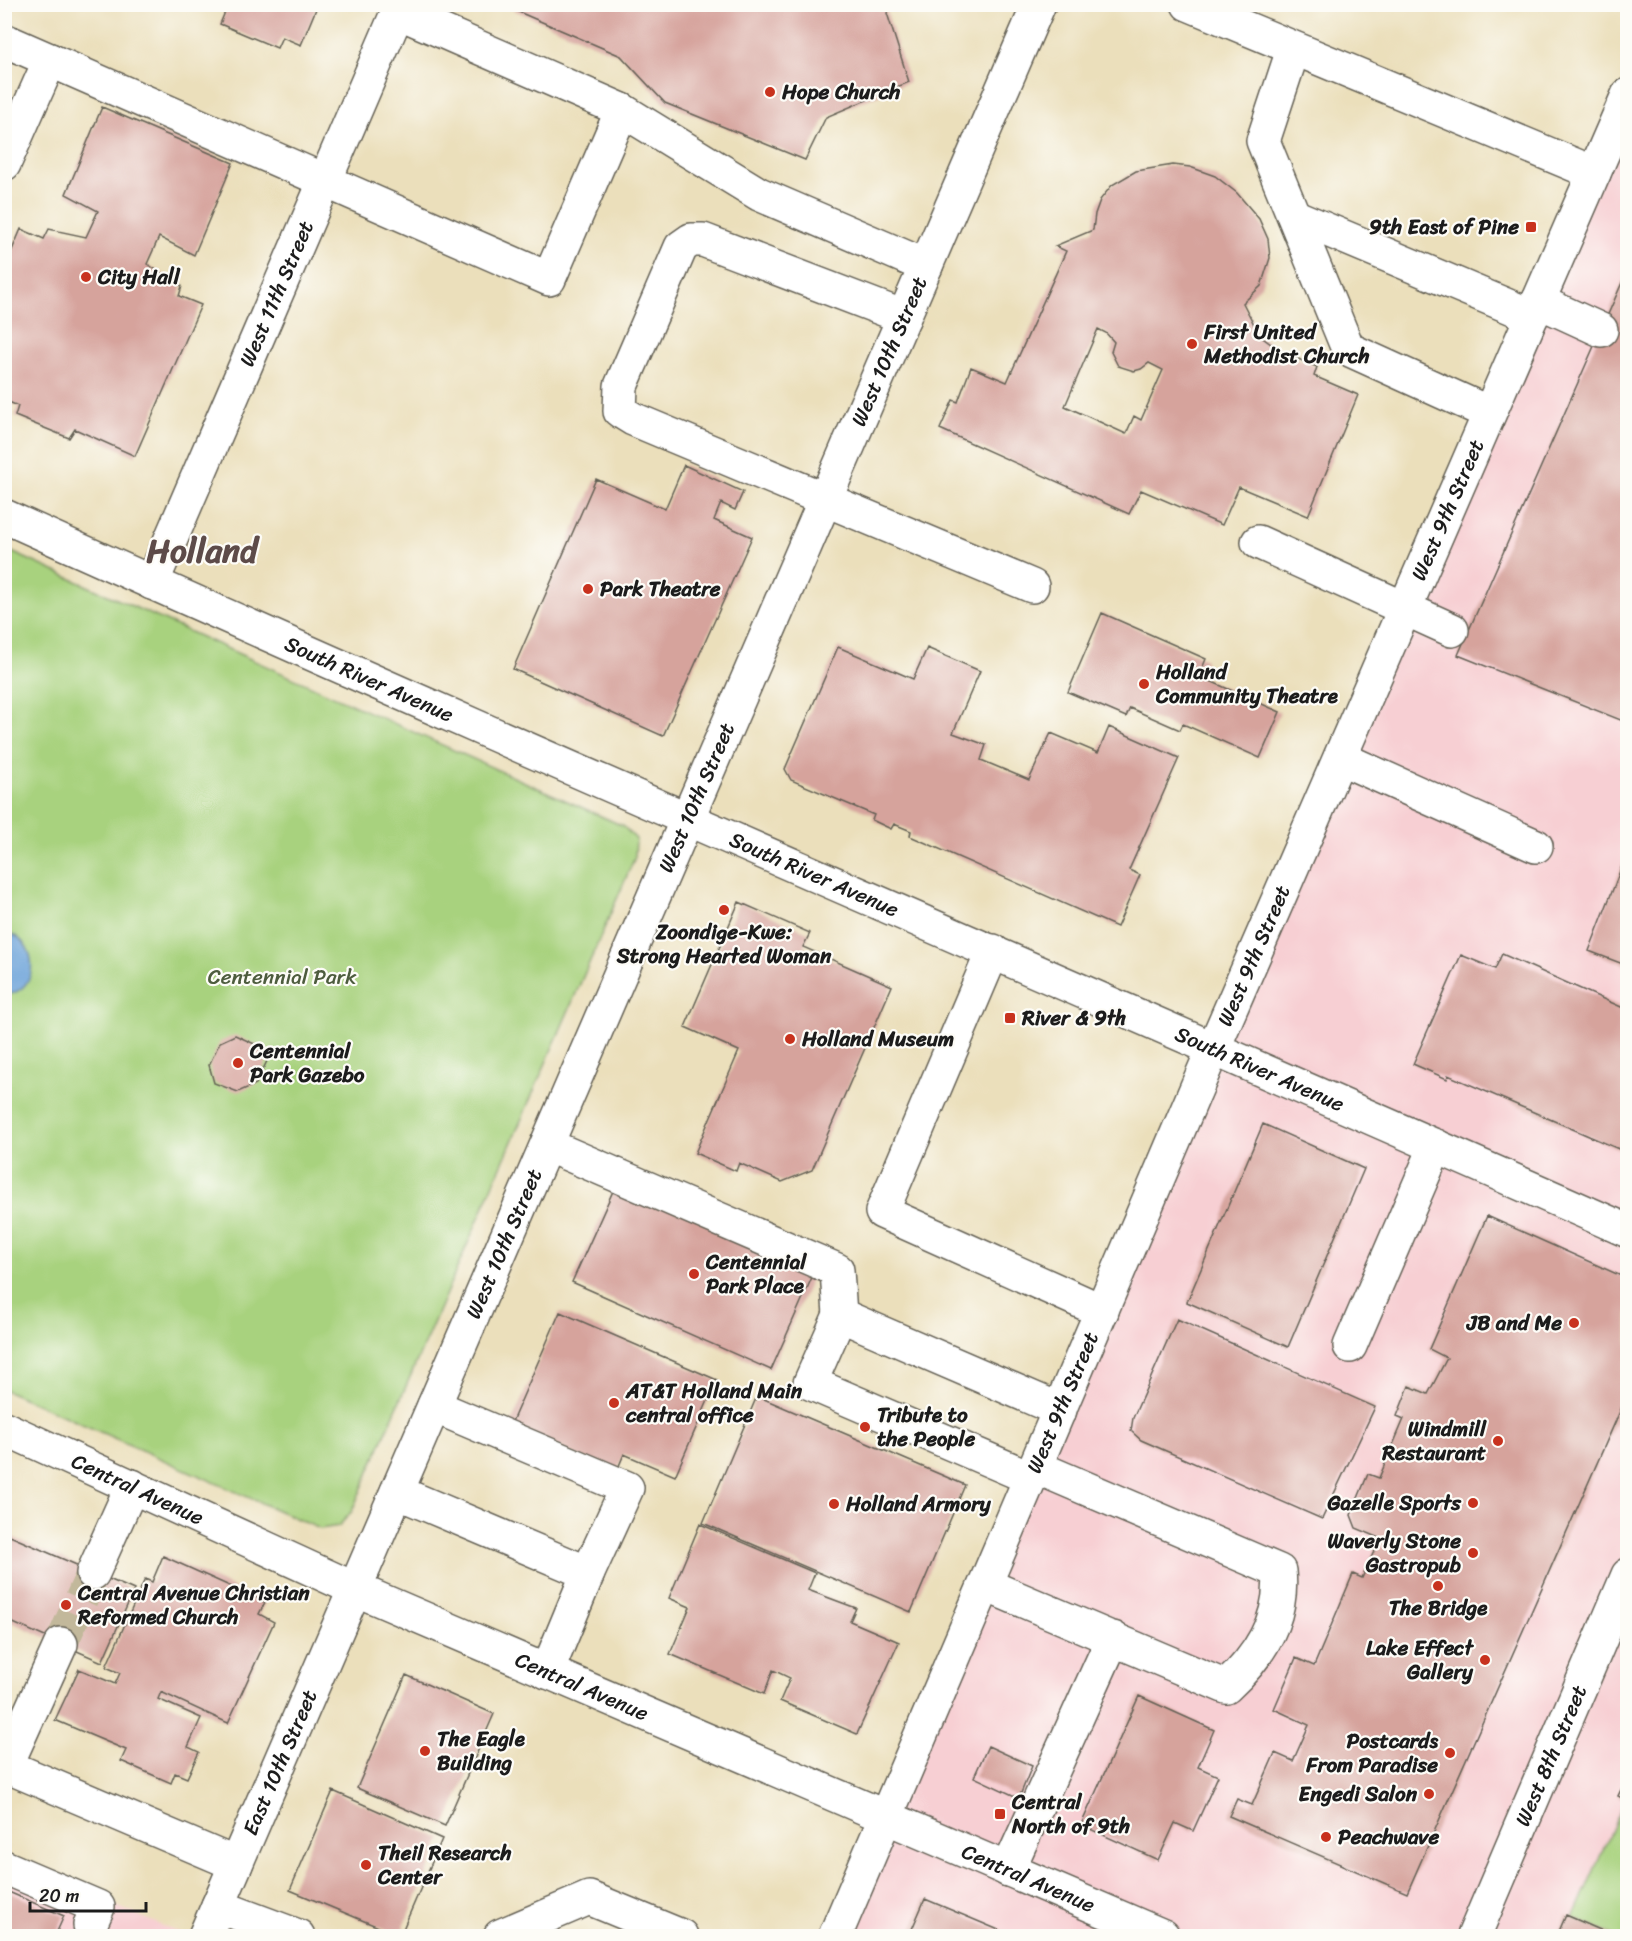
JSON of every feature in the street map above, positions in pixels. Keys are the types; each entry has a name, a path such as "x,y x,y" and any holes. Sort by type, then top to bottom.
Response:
{"main road":[{"name":"West 10th Street","path":"355,1589 1039,4"},
{"path":"1188,4 1293,50 1594,173"},
{"path":"399,8 622,110 759,194 926,266"},
{"name":"West 11th Street","path":"152,583 399,8"},
{"path":"4,40 549,279 622,110"},
{"path":"1293,50 1263,141 1348,349 1489,413"},
{"path":"5,160 50,60"},
{"name":"West 9th Street","path":"835,1936 1214,1047 1628,95"},
{"path":"1294,216 1535,308 1600,330"},
{"path":"904,317 703,240 691,240 681,247 625,376 621,387 620,411 633,419 826,497 1032,586"},
{"name":"South River Avenue","path":"4,516 687,819 1214,1047 1628,1231"},
{"path":"1258,542 1452,630"},
{"path":"1340,758 1536,846"},
{"path":"993,951 882,1212 1102,1311"},
{"path":"547,1145 837,1270 840,1315 810,1383 1278,1571 1281,1588 1274,1619 1265,1642 1245,1669 1226,1686 986,1585"},
{"path":"1350,1346 1436,1146"},
{"path":"840,1315 1060,1410"},
{"path":"434,1406 627,1488 547,1672"},
{"name":"Central Avenue","path":"4,1428 355,1589 1163,1936"},
{"path":"93,1573 132,1486"},
{"path":"397,1492 588,1574"},
{"name":"West 8th Street","path":"1474,1936 1628,1575"},
{"name":"East 10th Street","path":"205,1936 355,1589"},
{"path":"1008,1870 1113,1638"},
{"path":"61,1644 6,1766 236,1864"},
{"path":"4,1868 98,1907 90,1925"},
{"path":"509,1935 589,1898 681,1936"},
{"path":"218,1906 298,1936"}],"shaded area":[{"path":"1627,95 1627,1936 835,1936"},
{"path":"5,1859 187,1936 5,1936"}],"green space":[{"name":"Centennial Park","path":"5,549 623,826 636,839 635,857 352,1511 339,1526 320,1529 5,1390"},
{"path":"1625,1800 1627,1801 1627,1936 1614,1936 1573,1918"}],"water":[{"path":"5,932 25,944 32,965 25,984 17,991 5,995"}],"building":[{"path":"206,4 318,4 301,45 282,37 277,48 220,24 225,12"},
{"name":"Hope Church","path":"500,4 891,4 887,13 909,82 826,117 805,160 665,103 621,56"},
{"name":"City Hall","path":"102,107 233,163 194,255 159,237 147,264 182,286 179,296 201,305 135,456 75,429 69,438 15,416 18,406 4,400 4,269 21,229 44,239 49,229 86,237 98,211 66,194"},
{"name":"First United Methodist Church","path":"1173,165 1190,167 1215,176 1237,193 1259,219 1268,239 1270,258 1261,286 1243,303 1260,336 1282,352 1317,367 1314,376 1358,395 1308,516 1239,487 1222,525 1141,490 1129,514 940,429 953,400 958,402 971,367 1007,382 1066,251 1055,246 1093,230 1100,200 1112,185 1136,171","holes":["1098,329 1106,333 1114,342 1111,352 1118,366 1134,371 1149,363 1163,370 1141,420 1134,416 1126,434 1065,406"]},
{"path":"1628,269 1628,723 1458,655"},
{"path":"684,465 743,492 735,510 721,503 714,520 752,537 663,736 513,669 596,479 665,509"},
{"name":"Holland Community Theatre","path":"1102,613 1206,659 1199,676 1280,712 1260,758 1183,724 1180,730 1130,708 1126,717 1068,692"},
{"path":"838,647 913,679 927,648 980,671 953,733 986,745 981,760 1029,780 1051,733 1098,753 1109,727 1179,758 1129,870 1140,875 1117,927 910,836 911,831 894,824 891,829 872,820 874,815 791,780 785,769"},
{"path":"1628,853 1628,966 1589,951"},
{"name":"Holland Museum","path":"739,902 810,933 803,947 892,986 812,1170 782,1182 739,1163 736,1171 695,1153 739,1051 685,1027"},
{"path":"1502,954 1628,1010 1628,1153 1448,1075 1447,1079 1413,1064 1461,955 1495,969"},
{"name":"Centennial Park Gazebo","path":"235,1035 259,1046 267,1061 256,1084 238,1092 214,1083 209,1065 220,1042"},
{"path":"1263,1124 1364,1169 1288,1347 1187,1302"},
{"name":"Centennial Park Place","path":"618,1180 817,1266 771,1370 572,1282"},
{"path":"1487,1216 1628,1279 1628,1393 1407,1893 1229,1816 1237,1799 1252,1805 1275,1753 1293,1761 1309,1725 1274,1709 1296,1658 1314,1666 1353,1574 1362,1578 1380,1538 1356,1528 1351,1515 1368,1474 1379,1478 1404,1419 1397,1416 1409,1386 1428,1394 1447,1358 1429,1349"},
{"name":"AT&T Holland Main central office","path":"560,1312 717,1380 675,1476 624,1454 616,1473 510,1426"},
{"path":"1177,1319 1375,1407 1322,1519 1141,1440 1131,1431 1133,1418"},
{"name":"Holland Armory","path":"757,1396 965,1485 911,1612 703,1523"},
{"path":"700,1524 815,1573 808,1590 856,1608 850,1621 899,1642 857,1734 780,1701 790,1678 773,1670 764,1694 670,1654 690,1607 669,1598"},
{"name":"Central Avenue Christian Reformed Church","path":"10,1536 134,1590 102,1662 4,1619 4,1544"},
{"path":"163,1556 265,1602 259,1614 274,1622 228,1723 161,1692 158,1699 201,1718 188,1747 199,1752 187,1778 175,1773 171,1783 121,1761 126,1750 55,1720 79,1669 115,1684 120,1673 106,1667 145,1579 152,1582"},
{"name":"The Eagle Building","path":"406,1675 494,1714 445,1826 357,1788"},
{"path":"1139,1696 1214,1730 1198,1767 1218,1776 1193,1831 1175,1823 1158,1860 1081,1825"},
{"path":"988,1746 1032,1766 1019,1798 974,1777"},
{"path":"1628,1775 1628,1801 1618,1796"},
{"name":"Theil Research Center","path":"333,1791 442,1839 400,1936 290,1890"},
{"path":"4,1890 64,1916 55,1936 4,1936"},
{"path":"925,1899 1013,1936 909,1936"},
{"path":"1566,1915 1573,1918 1614,1936 1557,1936"}],"tunnel":[{"path":"61,1644 93,1573"}],"place":[{"name":"Hope Church","path":"770,92"},
{"name":"9th East of Pine","path":"1531,227"},
{"name":"City Hall","path":"86,277"},
{"name":"First United Methodist Church","path":"1192,344"},
{"name":"Park Theatre","path":"588,589"},
{"name":"Holland Community Theatre","path":"1144,684"},
{"name":"Zoondige-Kwe: Strong Hearted Woman","path":"724,910"},
{"name":"River & 9th","path":"1010,1018"},
{"name":"Holland Museum","path":"790,1039"},
{"name":"Centennial Park Gazebo","path":"238,1063"},
{"name":"Centennial Park Place","path":"694,1274"},
{"name":"JB and Me","path":"1574,1323"},
{"name":"AT&T Holland Main central office","path":"614,1403"},
{"name":"Tribute to the People","path":"865,1427"},
{"name":"Windmill Restaurant","path":"1498,1441"},
{"name":"Gazelle Sports","path":"1473,1503"},
{"name":"Holland Armory","path":"834,1504"},
{"name":"Waverly Stone Gastropub","path":"1473,1553"},
{"name":"The Bridge","path":"1438,1586"},
{"name":"Central Avenue Christian Reformed Church","path":"66,1605"},
{"name":"Lake Effect Gallery","path":"1485,1660"},
{"name":"The Eagle Building","path":"425,1751"},
{"name":"Postcards From Paradise","path":"1450,1753"},
{"name":"Engedi Salon","path":"1429,1794"},
{"name":"Central North of 9th","path":"1000,1814"},
{"name":"Peachwave","path":"1326,1837"},
{"name":"Theil Research Center","path":"366,1865"}],"district":[{"name":"Holland","path":"202,551"}]}
